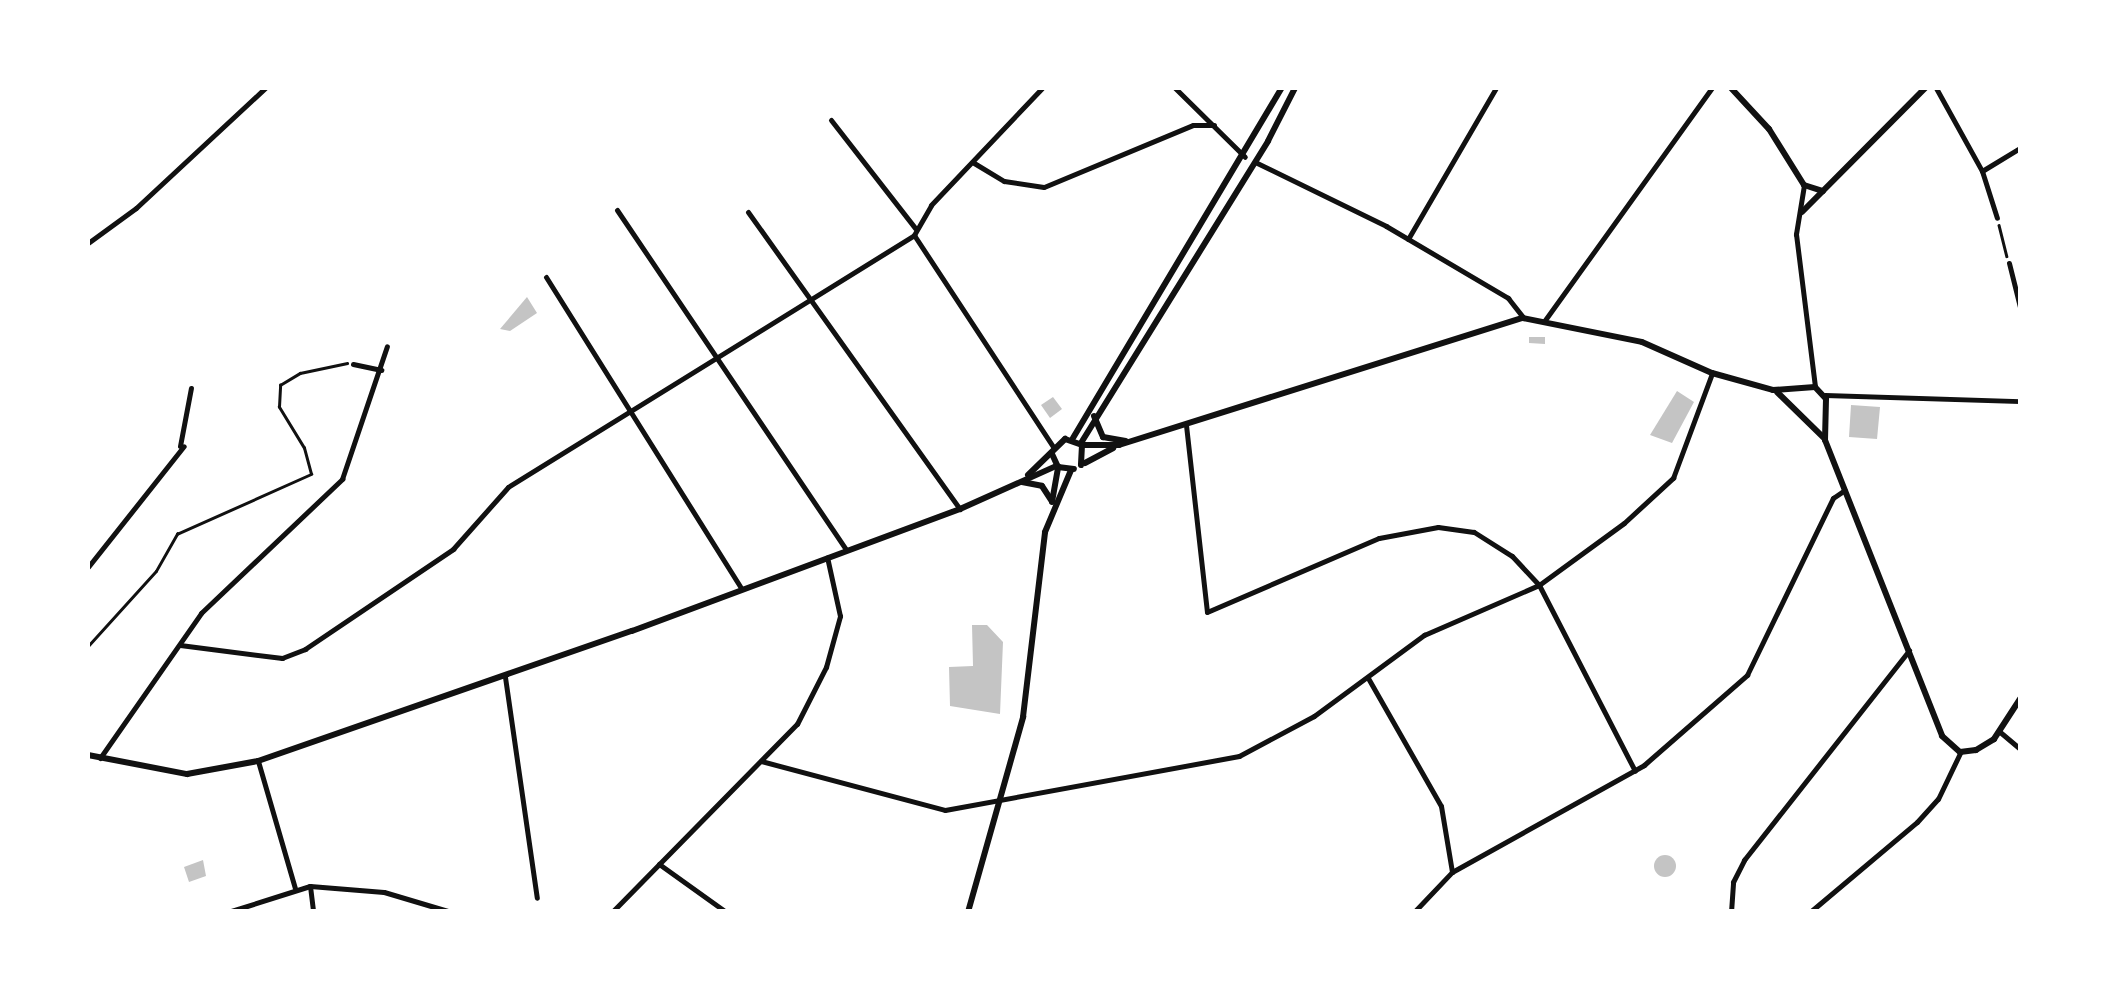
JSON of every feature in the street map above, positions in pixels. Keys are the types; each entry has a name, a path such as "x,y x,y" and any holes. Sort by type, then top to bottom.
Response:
{"street":[{"path":"88,243 136,208 265,88"},
{"path":"180,645 282,658 305,649 452,549 508,487 632,413 915,232 1042,88"},
{"path":"1175,88 1245,156 1408,239 1508,298 1523,318"},
{"path":"1081,465 1079,442 1098,387 1245,156 1282,88"},
{"path":"1079,442 1255,162 1294,88"},
{"path":"1408,239 1496,88"},
{"path":"1545,320 1712,88"},
{"path":"1731,88 1769,129 1804,185 1796,234 1811,313 1815,387 1825,395 2020,401"},
{"path":"1802,212 1925,88"},
{"path":"1936,88 1982,171 1997,218"},
{"path":"832,120 915,232 1053,450 1057,467 1029,689 968,912"},
{"path":"974,162 1004,180 1044,187 1193,125 1214,125"},
{"path":"1982,171 2020,148"},
{"path":"1804,185 1824,192"},
{"path":"617,210 720,356 846,550"},
{"path":"748,212 960,509"},
{"path":"2009,263 2020,307"},
{"path":"546,277 742,590"},
{"path":"1050,513 1071,470 1119,445 1523,318 1642,342 1712,373 1773,390 1815,387"},
{"path":"100,758 225,585 342,479 388,346"},
{"path":"354,364 380,370"},
{"path":"761,761 915,806 998,805 1218,764 1314,716 1424,635 1539,586 1664,490 1712,373"},
{"path":"176,454 186,432 191,388"},
{"path":"1773,390 1801,410 1826,440"},
{"path":"1801,410 1803,390"},
{"path":"1825,395 1826,440 1936,725 1960,752"},
{"path":"1801,410 1823,410"},
{"path":"1094,416 1102,436 1132,441"},
{"path":"1186,424 1206,612 1379,538 1438,526 1493,541 1539,586 1635,771"},
{"path":"1018,484 1053,450 1079,442 1119,445"},
{"path":"88,568 184,446"},
{"path":"88,754 187,774 258,761 742,590 960,509 1057,467 1071,470"},
{"path":"1018,484 1042,486 1052,502"},
{"path":"1414,912 1452,872 1635,771 1688,732 1748,675 1833,498 1845,490"},
{"path":"612,912 797,724 835,640 840,616 827,557"},
{"path":"1731,912 1733,882 1744,860 1909,650"},
{"path":"504,677 537,898"},
{"path":"1368,678 1441,806 1452,872"},
{"path":"1810,912 1917,822 1938,799 1960,752 1982,746 2000,732 2020,698"},
{"path":"2000,732 2020,749"},
{"path":"258,761 295,888"},
{"path":"659,864 726,912"},
{"path":"310,886 313,912"},
{"path":"228,912 310,886 384,892 452,912"}],"path":[{"path":"1997,218 2009,263"},
{"path":"88,646 156,571 177,534 310,474 304,448 279,407 280,385 336,362 354,364"}],"building":[{"path":"527,297 537,313 510,331 500,329"},
{"path":"1529,337 1545,337 1545,344 1529,343"},
{"path":"1677,391 1694,402 1672,443 1650,435"},
{"path":"1053,397 1062,409 1050,418 1041,405"},
{"path":"1851,405 1880,407 1877,439 1849,437"},
{"path":"972,625 987,625 1003,642 1000,714 950,706 949,667 973,666"},
{"path":"1665,855 1673,858 1673,874 1665,877 1657,874 1654,866 1657,858"},
{"path":"203,860 206,876 189,882 184,867"}]}
